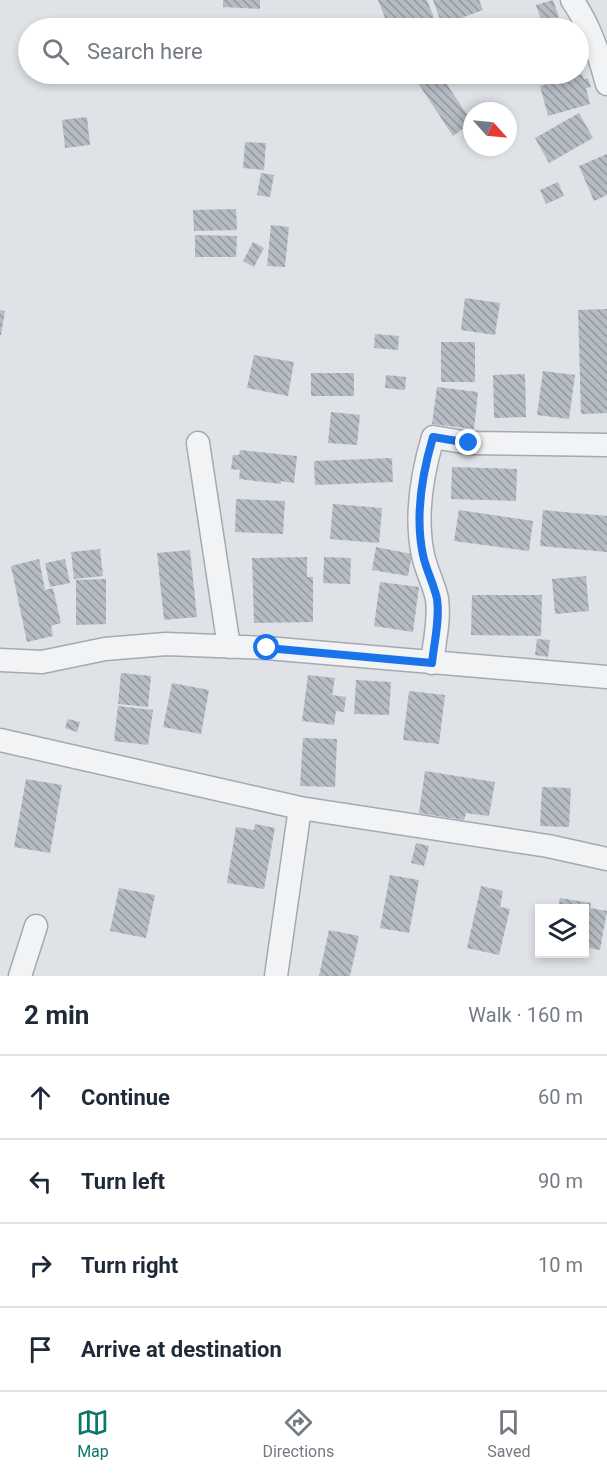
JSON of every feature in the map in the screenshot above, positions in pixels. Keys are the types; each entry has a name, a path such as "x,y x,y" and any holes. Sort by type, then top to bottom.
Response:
{"street":[{"path":"572,0 583,18"},
{"path":"589,31 597,47 607,84"},
{"path":"432,663 438,617 437,598 426,570 419,537 425,471 433,437 469,443 607,445"},
{"path":"198,443 230,647"},
{"path":"0,660 42,662 105,649 166,644 267,648 607,677"},
{"path":"0,740 300,808 548,846 607,859"},
{"path":"276,976 300,808"},
{"path":"20,976 36,926"}],"building":[{"path":"223,0 260,0 260,9 223,7"},
{"path":"378,0 427,0 434,18 385,18"},
{"path":"433,0 479,0 483,10 461,18 439,18"},
{"path":"553,0 559,17 540,18 536,5"},
{"path":"589,81 591,87 586,88 590,104 548,116 540,86 589,84"},
{"path":"419,84 447,84 463,108 463,129 453,136"},
{"path":"579,113 593,138 549,163 535,138"},
{"path":"87,117 90,145 65,148 62,120"},
{"path":"245,142 266,143 264,170 243,168"},
{"path":"607,154 607,195 594,201 579,166"},
{"path":"261,173 274,175 270,197 257,195"},
{"path":"558,182 564,196 546,204 540,190"},
{"path":"236,209 237,230 194,231 193,210"},
{"path":"271,225 289,227 285,267 267,266"},
{"path":"195,235 237,236 236,257 195,257"},
{"path":"253,242 264,248 254,267 243,261"},
{"path":"465,298 500,303 495,335 461,330"},
{"path":"607,309 607,413 581,414 578,310"},
{"path":"0,310 5,311 1,335 0,335"},
{"path":"375,334 399,336 398,350 374,348"},
{"path":"441,342 475,342 475,382 441,382"},
{"path":"254,355 294,362 288,396 247,388"},
{"path":"543,371 575,375 569,419 537,415"},
{"path":"311,373 354,373 354,396 311,396"},
{"path":"525,374 526,417 494,418 493,375"},
{"path":"386,375 406,377 405,390 385,388"},
{"path":"437,387 478,392 474,429 432,424"},
{"path":"331,412 360,415 357,445 328,443"},
{"path":"240,450 297,456 294,483 281,481 281,484 239,479 240,470 231,469 233,455 239,455"},
{"path":"392,458 393,482 315,485 314,461"},
{"path":"452,467 517,469 516,501 451,499"},
{"path":"236,499 285,501 283,534 235,532"},
{"path":"333,504 382,508 379,543 330,539"},
{"path":"459,510 533,521 529,551 454,541"},
{"path":"543,510 607,516 607,552 540,546"},
{"path":"376,547 412,554 408,576 372,570"},
{"path":"100,549 103,576 74,579 71,552"},
{"path":"190,550 197,617 164,620 157,553"},
{"path":"307,557 307,577 313,577 313,622 254,623 252,558"},
{"path":"324,557 351,558 350,584 323,583"},
{"path":"39,559 45,590 53,588 61,623 51,626 53,636 27,642 11,566"},
{"path":"65,559 70,583 50,587 45,563"},
{"path":"586,576 589,611 555,614 552,579"},
{"path":"106,579 106,624 76,625 76,580"},
{"path":"380,582 419,587 413,632 374,626"},
{"path":"472,595 542,595 541,636 471,635"},
{"path":"537,639 550,640 548,657 535,655"},
{"path":"121,673 151,676 148,707 118,704"},
{"path":"308,675 335,678 332,695 346,697 344,712 336,711 334,725 302,721"},
{"path":"356,680 391,682 389,715 354,714"},
{"path":"172,683 209,690 201,734 163,727"},
{"path":"409,691 445,695 439,744 403,740"},
{"path":"118,706 153,710 148,745 114,741"},
{"path":"68,719 80,722 77,732 65,728"},
{"path":"303,738 337,739 335,787 300,786"},
{"path":"425,771 495,782 489,816 466,813 464,820 419,813"},
{"path":"26,779 62,785 50,853 14,847"},
{"path":"542,787 571,788 569,827 540,826"},
{"path":"255,824 275,828 264,889 227,883 236,827 254,830"},
{"path":"416,843 429,846 424,866 411,863"},
{"path":"390,875 419,880 409,933 380,928"},
{"path":"481,886 503,891 500,907 510,909 499,955 467,948"},
{"path":"119,888 155,895 146,938 110,931"},
{"path":"560,898 591,903 590,908 607,911 600,950 589,948 589,904 559,904"},
{"path":"329,930 359,936 350,976 319,976"}],"route":[{"path":"267,648 432,663 438,617 437,598 426,570 419,537 427,459 433,437 469,443"}]}
